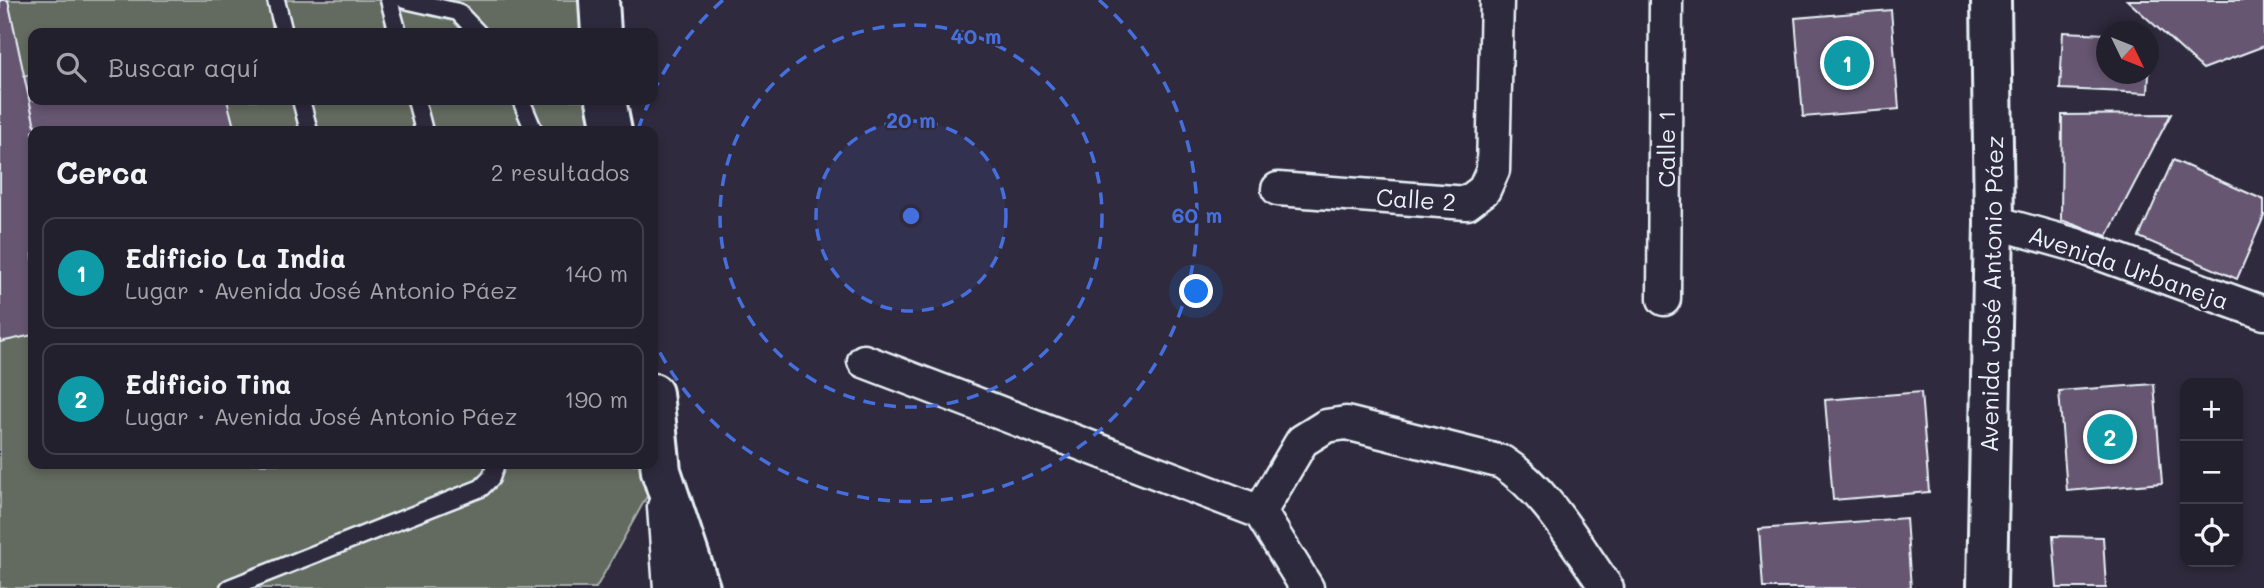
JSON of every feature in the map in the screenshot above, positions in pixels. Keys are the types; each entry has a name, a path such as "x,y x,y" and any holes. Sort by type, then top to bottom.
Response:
{"main road":[{"path":"599,0 601,28"},
{"name":"Avenida José Antonio Páez","path":"1987,588 1994,222 1991,0"},
{"path":"607,105 611,126"},
{"path":"658,442 661,471 700,588"}],"street":[{"name":"Calle 2","path":"1278,189 1467,203 1484,190 1493,170 1497,0"},
{"name":"Calle 1","path":"1664,299 1666,0"},
{"name":"Avenida Urbaneja","path":"1994,222 2076,245 2264,313"},
{"path":"864,361 1260,512 1307,588"},
{"path":"1260,512 1302,441 1326,426 1346,422 1502,462 1538,491 1607,588"},
{"path":"661,471 670,588"}],"lane":[{"path":"276,0 283,28"},
{"path":"389,0 397,28"},
{"path":"405,0 458,12 473,28"},
{"path":"302,105 308,126"},
{"path":"417,105 423,126"},
{"path":"523,105 532,126"},
{"path":"229,588 481,488 491,478 494,469"}],"green space":[{"path":"0,0 602,0 602,28 28,28 28,105 607,105 611,126 28,126 28,469 658,468 661,471 596,588 0,588"}],"building":[{"path":"0,0 8,0 28,94 28,105 30,105 35,126 28,126 28,336 0,342"},
{"path":"2127,0 2264,0 2264,46 2203,69 2159,29 2159,21 2150,21"},
{"path":"1891,10 1899,109 1803,117 1795,18"},
{"path":"2063,32 2096,34 2096,84 2148,84 2148,93 2060,89"},
{"path":"28,75 28,94 24,76"},
{"path":"30,105 228,105 234,126 35,126"},
{"path":"2171,114 2107,236 2061,220 2062,115"},
{"path":"2173,160 2264,200 2264,216 2237,279 2139,237"},
{"path":"2154,384 2162,483 2067,491 2059,391"},
{"path":"1921,392 1929,492 1833,500 1825,400"},
{"path":"1906,518 1911,588 1763,588 1759,529"},
{"path":"2053,536 2103,537 2106,588 2057,588"}],"place":[{"name":"Edificio La India","path":"1847,63"},
{"name":"Edificio Tina","path":"2110,437"}]}
